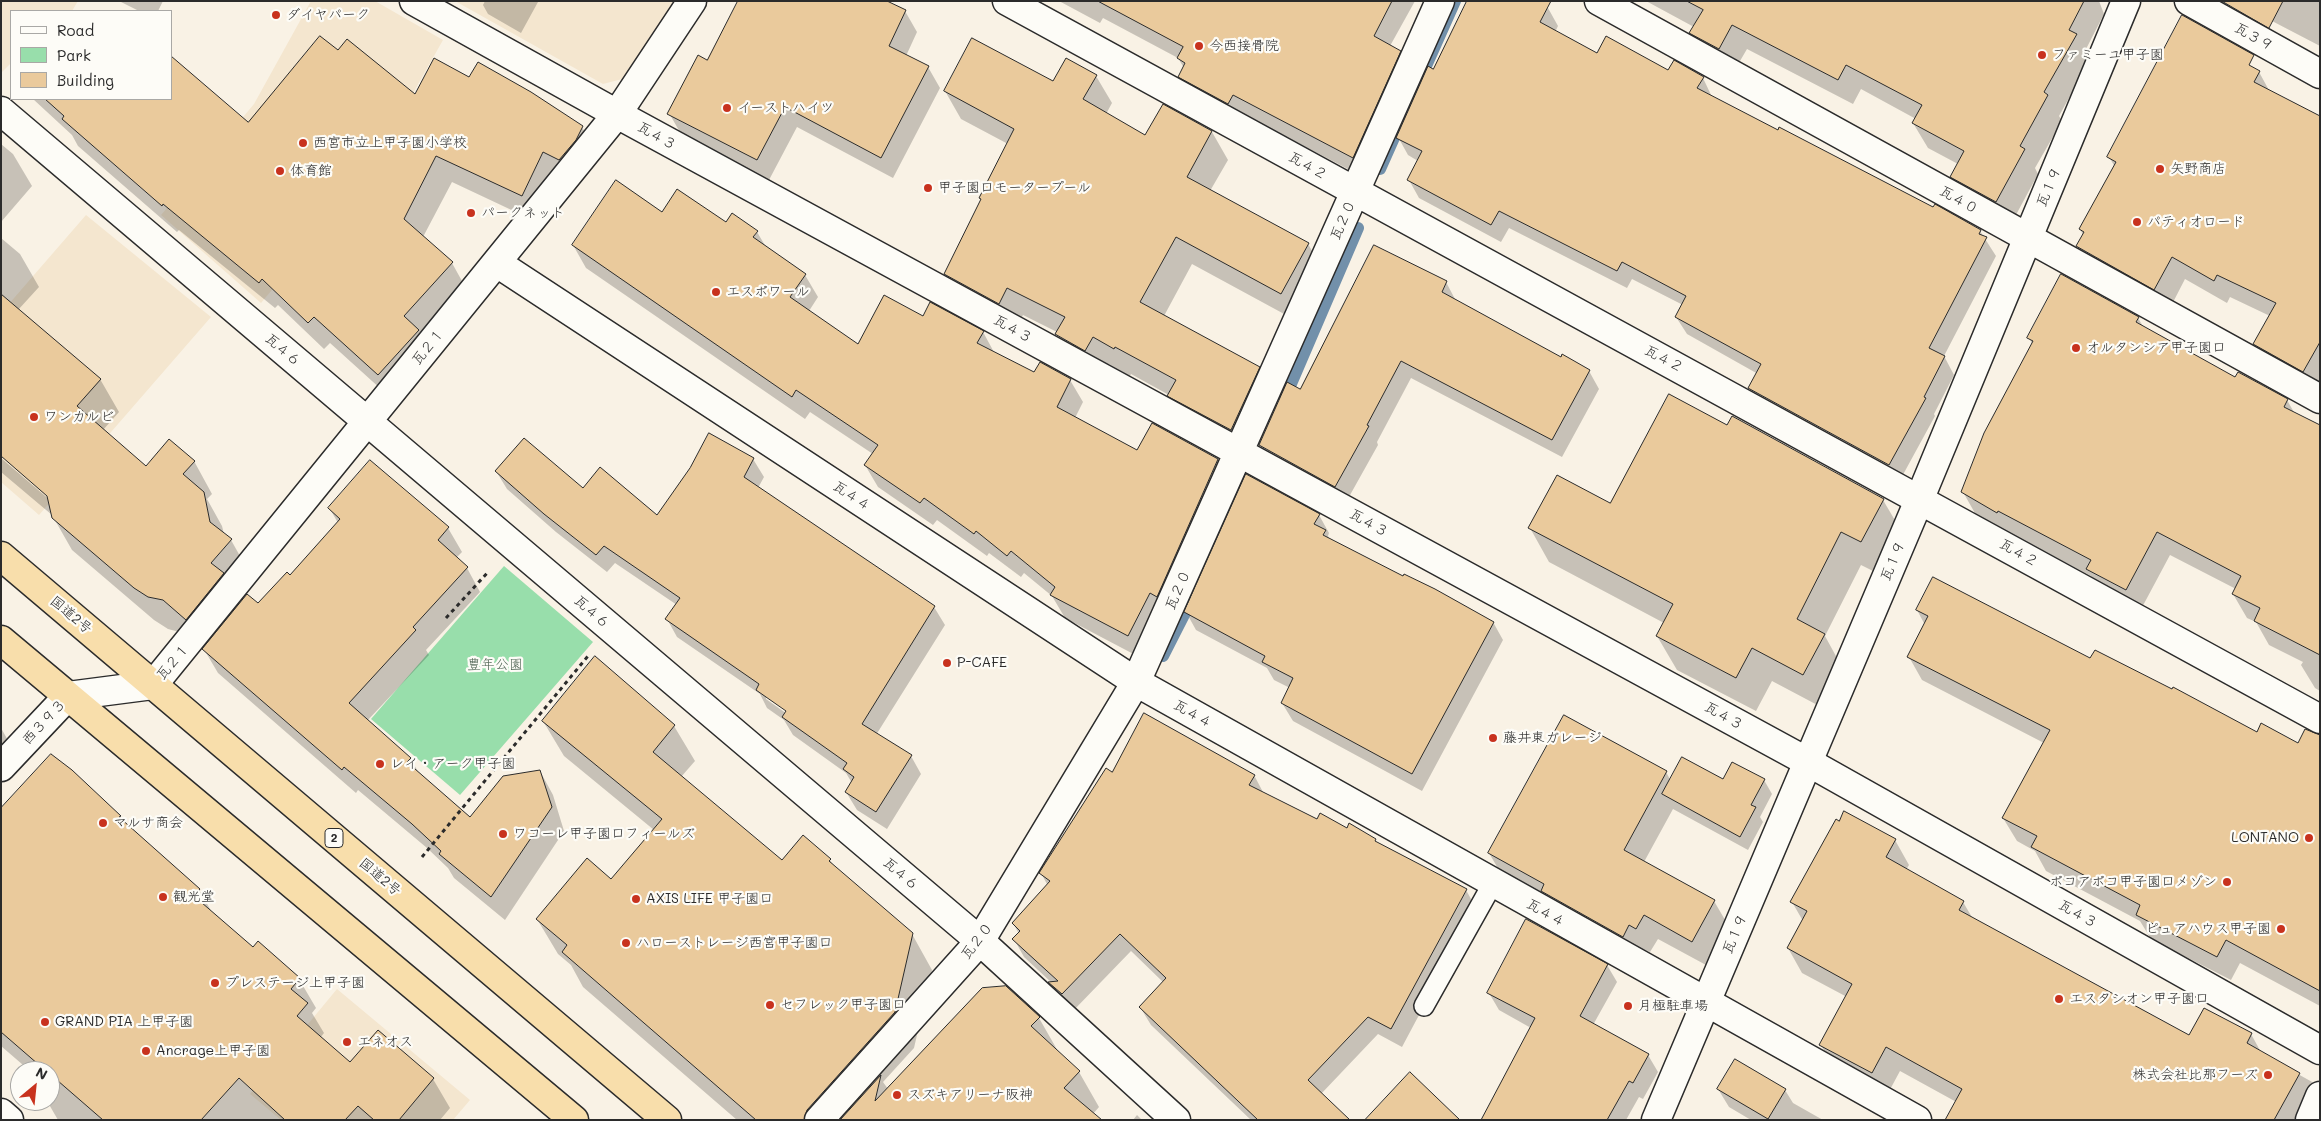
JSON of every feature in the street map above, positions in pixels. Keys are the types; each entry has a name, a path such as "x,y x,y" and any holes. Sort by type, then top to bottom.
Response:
{"highway":[{"name":"国道2号","path":"1,556 667,1120"},
{"path":"1,640 574,1120"}],"street":[{"name":"瓦４３","path":"414,1 617,114 1808,762 2320,1050"},
{"name":"瓦２１","path":"153,685 617,114 692,1"},
{"name":"瓦４２","path":"1007,1 1920,498 2320,719"},
{"name":"瓦２０","path":"818,1120 980,941 1136,682 1240,453 1440,1"},
{"name":"瓦４０","path":"1598,1 2320,398"},
{"name":"瓦１９","path":"1656,1120 1920,498 2126,1"},
{"name":"瓦３９","path":"2189,1 2320,74"},
{"name":"瓦４６","path":"1,111 368,420 611,629 980,941 1176,1120"},
{"name":"瓦４４","path":"497,263 1136,682 1917,1120"},
{"name":"西３９３","path":"1,767 68,696 153,685"},
{"path":"2310,1120 2320,1096"},
{"path":"1,1113 9,1120"}],"lane":[{"path":"1424,1006 1493,883"}],"path":[{"path":"446,618 512,544"},
{"path":"422,857 611,629"}],"shaded area":[{"path":"1,1 78,1 73,10 10,10 10,64 1,73"},
{"name":"西宮市立上甲子園小学校","path":"311,1 375,1 443,40 363,182 261,303 161,215 254,104"},
{"path":"455,1 675,1 626,78 603,84"},
{"path":"86,215 211,317 39,515 1,482 1,313"},
{"name":"エネオス","path":"337,989 470,1100 453,1120 281,1120 250,1094"}],"green space":[{"name":"豊年公園","path":"504,566 593,642 460,795 371,719"}],"building":[{"path":"738,1 887,1 906,10 889,46 929,66 881,158 785,107 757,160 667,114 698,55 707,60"},
{"path":"1098,1 1392,1 1374,36 1401,51 1353,158 1233,95 1228,104 1178,77 1185,63 1177,58 1183,47"},
{"path":"1467,1 1551,1 1540,22 1597,53 1606,36 1668,70 1674,60 1704,77 1697,88 1778,130 1779,127 1933,207 1935,204 1981,230 1979,234 1987,237 1929,348 1945,356 1924,397 1926,398 1889,465 1748,388 1761,364 1675,317 1686,296 1622,262 1617,271 1499,211 1491,225 1407,180 1422,151 1396,138 1428,66 1433,69"},
{"path":"1687,1 2084,1 2069,30 2077,34 2044,92 2048,95 2020,146 2025,149 1996,202 1950,177 1964,151 1912,123 1922,105 1846,65 1838,80 1732,25 1719,49 1689,33 1703,10"},
{"path":"2222,1 2283,1 2269,28"},
{"path":"2182,15 2254,55 2249,65 2260,71 2254,82 2320,116 2320,342 2303,372 2253,344 2276,303 2217,275 2214,281 2172,257 2154,290 2076,246 2084,232 2079,229 2116,162 2107,157"},
{"path":"320,36 338,50 347,39 415,94 434,58 469,77 478,62 531,92 583,126 576,140 559,160 543,152 522,196 436,156 404,219 453,262 404,316 419,330 378,375 314,317 308,323 262,279 259,283 163,204 162,206 62,119 64,116 46,100 172,100 172,57 248,122"},
{"path":"972,38 1053,81 1066,58 1097,75 1083,99 1145,135 1163,104 1212,131 1187,177 1309,243 1281,294 1176,237 1140,302 1260,367 1231,430 1167,396 1176,380 1093,337 1085,351 1055,334 1065,317 1007,288 999,304 944,274 981,199 979,198 1014,129 944,91"},
{"path":"616,180 662,212 677,189 726,222 732,213 758,231 753,237 806,274 790,297 858,344 884,295 923,316 930,302 984,331 977,343 1034,372 1040,362 1071,379 1057,407 1137,450 1152,423 1218,459 1157,597 1150,593 1128,636 1050,595 1055,587 1011,551 1007,556 976,531 974,534 924,498 920,503 864,465 878,445 796,390 792,397 572,245"},
{"path":"1374,245 1447,281 1442,292 1561,357 1562,354 1590,370 1552,440 1401,361 1367,425 1369,426 1335,487 1259,445 1287,382 1300,389"},
{"path":"2061,274 2139,317 2136,322 2235,377 2238,372 2288,399 2284,407 2320,425 2320,655 2254,621 2260,608 2232,594 2241,576 2157,532 2126,590 2086,569 2091,560 1998,511 1997,513 1961,492 1984,433 2033,341 2027,338"},
{"path":"1,294 101,379 77,406 146,466 169,439 195,461 183,474 204,492 210,522 232,539 211,563 224,573 186,620 163,600 148,597 134,588 52,518 47,496 1,456"},
{"path":"1669,394 1727,425 1732,416 1884,499 1861,542 1841,532 1797,619 1825,634 1803,675 1752,648 1736,678 1656,636 1673,604 1528,528 1557,475 1610,503"},
{"path":"709,433 754,458 744,477 935,606 862,724 912,755 876,812 845,792 854,777 843,769 847,763 782,717 786,711 756,690 759,684 665,619 680,598 604,546 596,555 544,514 495,471 524,438 583,488 600,467 657,515 690,468"},
{"path":"370,460 449,527 438,540 468,567 413,627 416,630 349,703 411,758 407,762 470,817 503,776 540,770 552,807 491,897 439,854 441,851 412,824 344,767 342,770 202,649 247,594 258,603 287,572 290,575 340,519 328,508"},
{"path":"1246,474 1320,514 1314,524 1326,530 1323,535 1403,576 1404,574 1435,589 1494,622 1412,774 1281,703 1293,678 1262,662 1265,656 1184,612"},
{"path":"1933,577 2090,658 2095,650 2172,689 2173,687 2257,732 2261,723 2298,743 2305,729 2320,735 2320,991 2226,940 2217,957 2136,915 2140,905 2031,847 2037,836 2002,818 2050,730 1907,657 1928,616 1916,610"},
{"path":"595,656 675,725 653,752 782,860 803,835 831,859 829,861 913,933 895,1012 807,1110 804,1120 756,1120 562,952 567,945 536,919 587,858 611,879 662,819 542,721"},
{"path":"1144,713 1255,775 1249,785 1317,819 1320,813 1347,828 1349,823 1376,839 1375,841 1467,889 1391,1029 1368,1017 1308,1080 1350,1120 1258,1120 1139,1007 1166,978 1120,934 1062,994 1048,982 1058,981 1012,939 1020,931 1012,923 1050,881 1039,873 1106,768 1112,772"},
{"path":"1564,715 1667,771 1624,850 1715,900 1692,942 1644,915 1636,929 1629,925 1623,937 1541,891 1544,884 1488,853"},
{"path":"51,754 72,770 121,816 119,817 200,889 194,896 253,947 258,941 300,978 291,989 308,1003 297,1016 350,1062 378,1030 434,1078 399,1120 374,1120 358,1106 345,1120 285,1120 239,1078 201,1120 103,1120 60,1083 60,1061 34,1061 1,1032 1,808"},
{"path":"1682,757 1723,779 1732,762 1765,779 1751,805 1756,807 1740,837 1662,794"},
{"path":"1844,811 1896,839 1886,857 1964,901 1959,910 2189,1035 2204,1008 2252,1033 2247,1043 2300,1073 2274,1120 1945,1120 1962,1089 1886,1047 1872,1073 1819,1045 1852,984 1787,948 1807,911 1790,902 1836,819 1839,821"},
{"path":"1526,919 1608,964 1580,1016 1649,1054 1633,1083 1629,1081 1607,1120 1481,1120 1535,1018 1487,993"},
{"path":"1006,986 1040,1017 1031,1026 1080,1071 1064,1088 1102,1120 840,1120 881,1075 875,1101 982,988"},
{"path":"1735,1059 1786,1089 1768,1119 1717,1089"},
{"path":"1410,1072 1460,1120 1365,1120"}],"waterway":[{"path":"1380,169 1455,1"},
{"path":"1285,398 1358,228"},
{"path":"1163,656 1193,597"}],"place":[{"name":"ダイヤパーク","path":"276,15"},
{"name":"今西接骨院","path":"1199,46"},
{"name":"ファミーユ甲子園","path":"2042,55"},
{"name":"イーストハイツ","path":"727,108"},
{"name":"西宮市立上甲子園小学校","path":"303,143"},
{"name":"矢野商店","path":"2160,169"},
{"name":"体育館","path":"280,171"},
{"name":"甲子園口モータープール","path":"928,188"},
{"name":"パークネット","path":"471,213"},
{"name":"パティオロード","path":"2137,222"},
{"name":"エスポワール","path":"716,292"},
{"name":"オルタンシア甲子園口","path":"2076,348"},
{"name":"ワンカルビ","path":"34,417"},
{"name":"P-CAFE","path":"947,663"},
{"name":"藤井東ガレージ","path":"1493,738"},
{"name":"レイ・アーク甲子園","path":"380,764"},
{"name":"マルサ商会","path":"103,823"},
{"name":"ワコーレ甲子園口フィールズ","path":"503,834"},
{"name":"LONTANO","path":"2309,838"},
{"name":"ポコアポコ甲子園口メゾン","path":"2227,882"},
{"name":"観光堂","path":"163,897"},
{"name":"AXIS LIFE 甲子園口","path":"636,899"},
{"name":"ピュアハウス甲子園","path":"2281,929"},
{"name":"ハローストレージ西宮甲子園口","path":"626,943"},
{"name":"プレステージ上甲子園","path":"215,983"},
{"name":"エスタシオン甲子園口","path":"2059,999"},
{"name":"セフレック甲子園口","path":"770,1005"},
{"name":"月極駐車場","path":"1628,1006"},
{"name":"GRAND PIA 上甲子園","path":"45,1022"},
{"name":"エネオス","path":"347,1042"},
{"name":"Ancrage上甲子園","path":"146,1051"},
{"name":"株式会社比那フーズ","path":"2268,1075"},
{"name":"スズキアリーナ阪神","path":"897,1095"}]}
